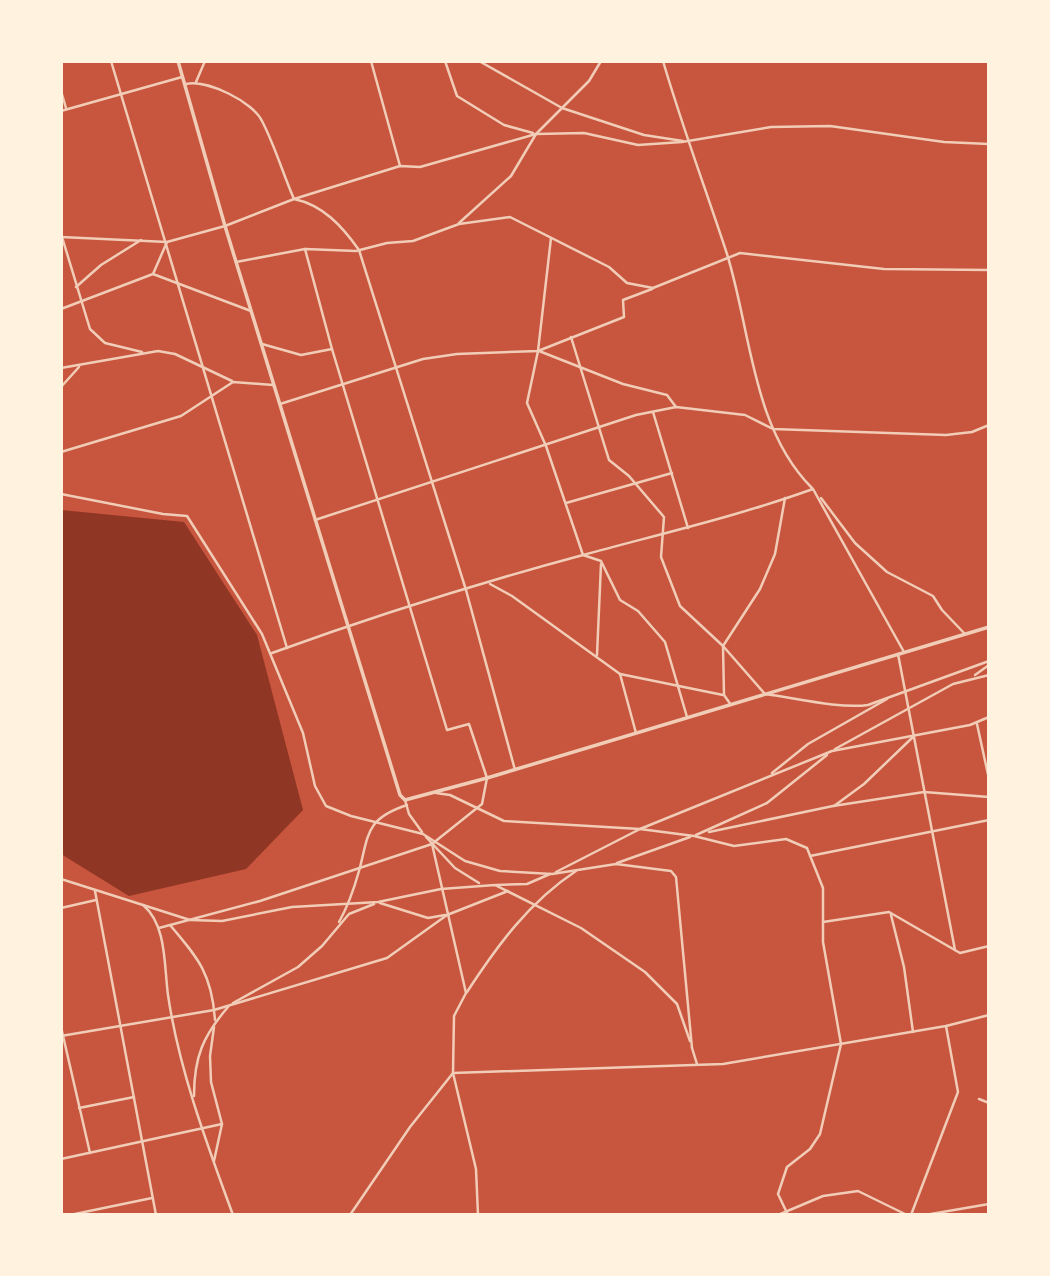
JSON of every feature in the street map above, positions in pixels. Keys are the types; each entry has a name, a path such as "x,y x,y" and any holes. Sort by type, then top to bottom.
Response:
{"street":[{"path":"111,61 287,648"},
{"path":"178,61 225,226 400,795 406,802 409,814 432,844 455,868 482,884"},
{"path":"196,82 205,61"},
{"path":"371,61 400,166"},
{"path":"445,61 457,96 504,125 536,134"},
{"path":"480,61 562,108 644,135 686,141"},
{"path":"459,223 511,176 536,134 589,81 601,61"},
{"path":"663,61 686,141 727,256 753,363 773,429 800,476 855,543 887,572 933,596 942,610 965,634"},
{"path":"61,111 182,77"},
{"path":"186,84 196,82 226,92 262,119 294,199"},
{"path":"61,91 67,109"},
{"path":"274,385 233,382 175,354 142,352 105,343 90,329 61,237 167,242 225,226 294,199 400,166 420,166 536,134 584,133 638,145 686,141 771,127 830,125 944,142 989,144"},
{"path":"294,199 310,202 341,226 359,250 466,590 515,770"},
{"path":"236,262 305,249 359,250 387,243 413,242 459,223 510,217 609,267 627,283 653,288"},
{"path":"551,238 538,351 527,403 546,446 583,555"},
{"path":"76,287 101,265 142,239"},
{"path":"153,274 167,242"},
{"path":"305,249 332,349 447,730 469,724 487,778 482,804 434,839 432,844 466,993"},
{"path":"280,404 423,359 457,354 538,351 624,317 623,300 740,253 884,269 989,271"},
{"path":"61,309 81,304 153,274 251,311"},
{"path":"571,337 609,460 635,483 664,517 661,557 680,606 723,646 765,694 827,701 848,708 868,705 989,663"},
{"path":"262,344 301,355 332,349"},
{"path":"538,351 667,396 676,407"},
{"path":"61,368 79,367 142,352"},
{"path":"61,387 79,367"},
{"path":"61,452 181,416 233,382"},
{"path":"316,520 599,428 676,407 745,415 773,429 946,435 972,432 989,425"},
{"path":"653,412 688,528"},
{"path":"566,503 672,473"},
{"path":"271,654 466,590 583,555 662,536 813,489"},
{"path":"813,489 904,652"},
{"path":"61,494 163,514 187,516 241,599 271,654 303,733 315,786 326,806 424,834 476,866 552,874 616,864 703,833 767,803 832,751 899,737 914,737 989,717"},
{"path":"731,705 724,695 723,646 765,578 775,554 785,498"},
{"path":"583,555 601,561 620,600 638,611 665,642 687,718"},
{"path":"597,656 601,561"},
{"path":"489,583 512,596 620,674 724,695"},
{"path":"338,925 360,868 363,844 375,821 406,802 989,627"},
{"path":"898,654 955,950"},
{"path":"973,677 989,663"},
{"path":"620,674 636,733"},
{"path":"194,1102 194,1066 215,1022 229,1005 299,967 322,946 349,914 378,902 441,889 482,884 527,884 640,829 832,751 953,684 989,675"},
{"path":"769,776 808,744 896,694"},
{"path":"977,722 989,779"},
{"path":"833,806 864,784 914,737"},
{"path":"703,833 833,806 924,792 989,797"},
{"path":"436,793 450,795 503,821 640,829 694,836 734,846 786,839 807,848 823,888 823,942 841,1044 820,1134 810,1149 787,1167 778,1194 788,1215"},
{"path":"810,856 989,820"},
{"path":"159,928 260,901 432,844"},
{"path":"616,864 671,871 676,877 692,1048"},
{"path":"478,1215 476,1169 453,1073 454,1016 504,936 536,904 579,870"},
{"path":"61,879 190,920 222,921 292,907 349,902 378,902 428,918 447,915 508,891"},
{"path":"495,885 581,928 645,972 677,1004 697,1065"},
{"path":"95,891 156,1215"},
{"path":"61,908 97,900"},
{"path":"143,905 151,912 159,928 171,1016 201,1129 233,1215"},
{"path":"823,922 890,913 960,953 989,946"},
{"path":"890,913 905,967 913,1032"},
{"path":"62,1036 214,1010 387,958 447,915"},
{"path":"170,925 194,952 212,987 215,1022 209,1056 211,1082 222,1124 214,1163"},
{"path":"351,1215 410,1127 453,1073 723,1064 946,1026 989,1015"},
{"path":"778,1215 786,1209 823,1196 858,1191 909,1215 958,1092 946,1026"},
{"path":"61,1027 90,1153"},
{"path":"79,1108 135,1097"},
{"path":"979,1099 989,1103"},
{"path":"61,1159 222,1124"},
{"path":"70,1215 153,1198"},
{"path":"925,1215 989,1205"}],"shaded area":[{"path":"61,510 184,522 257,635 303,810 246,869 129,896 61,854"}]}
